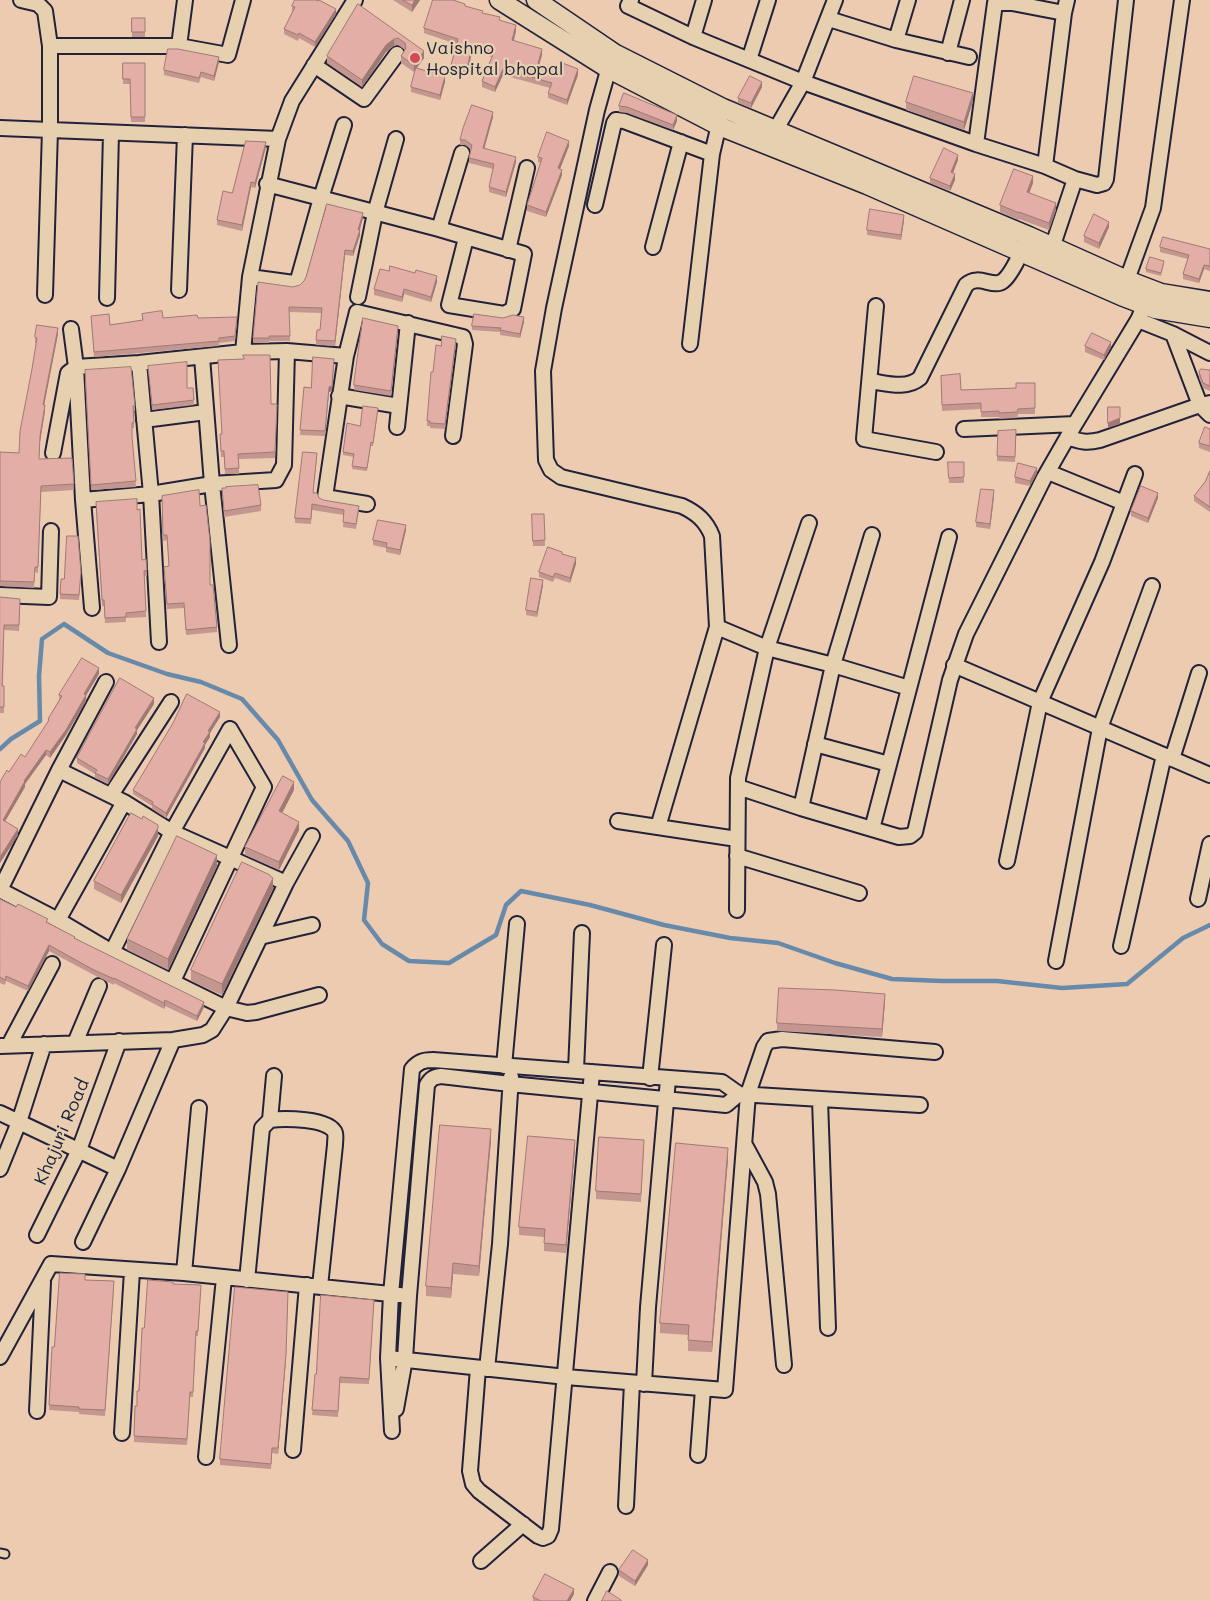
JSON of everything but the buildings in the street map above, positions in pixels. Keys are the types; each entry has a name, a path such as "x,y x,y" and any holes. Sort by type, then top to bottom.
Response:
{"street":[{"path":"21,0 38,4 45,11 50,46 50,130 45,296"},
{"path":"179,46 185,0"},
{"path":"50,46 179,46 228,55 243,0"},
{"path":"243,352 250,276 278,139 292,101 355,0"},
{"path":"499,0 611,61 719,126 771,137 1052,246 1124,288 1144,304 1173,334 1210,353"},
{"path":"536,0 611,61 723,108 771,137 866,185 1046,264 1124,288"},
{"path":"631,0 628,6 693,37 804,82 976,144 1045,166 1074,179 1097,185 1104,183 1106,179 1126,0"},
{"path":"693,37 704,0"},
{"path":"749,60 768,0"},
{"path":"771,137 804,82 835,0"},
{"path":"896,40 908,0"},
{"path":"948,53 962,0"},
{"path":"1124,288 1153,208 1182,0"},
{"path":"976,144 995,3 1012,2 1066,6 1045,166"},
{"path":"829,19 896,40 969,57"},
{"path":"314,65 364,99 397,54"},
{"path":"611,61 596,110 543,371 546,460 551,470 561,478 682,506 701,518 708,525 712,536 718,627 658,827"},
{"path":"690,344 712,154 723,108"},
{"path":"595,205 616,120 624,121 712,154"},
{"path":"250,276 294,283 298,280 344,125"},
{"path":"0,128 278,139"},
{"path":"107,298 111,133"},
{"path":"179,290 185,136"},
{"path":"358,298 375,213 396,139"},
{"path":"653,246 681,142"},
{"path":"439,229 462,153"},
{"path":"508,250 527,168"},
{"path":"1046,264 1074,179"},
{"path":"268,184 439,229 524,254 513,309 504,314 449,306 466,238"},
{"path":"870,380 905,385 915,382 920,378 966,284 976,279 1002,282 1029,236"},
{"path":"738,787 800,808 904,838 915,832 954,665 966,634 1071,430 1144,304 1161,293 1210,301"},
{"path":"1144,304 1156,309 1210,318"},
{"path":"876,306 864,439 936,452"},
{"path":"366,504 325,497 339,396 346,356 357,312 464,337 453,436"},
{"path":"397,427 408,323"},
{"path":"72,329 92,608"},
{"path":"1071,430 1080,442 1100,440 1207,408 1173,334"},
{"path":"83,500 151,494 212,484 276,480 284,465 287,351"},
{"path":"53,453 68,374 76,367 139,364 243,352 287,351 346,356"},
{"path":"202,357 212,484 229,645"},
{"path":"139,364 151,494 159,642"},
{"path":"339,396 399,406"},
{"path":"144,420 206,412"},
{"path":"964,428 1071,430"},
{"path":"1048,472 1124,502"},
{"path":"1007,861 1040,702 1102,562 1135,474"},
{"path":"737,910 738,787 767,648 808,523"},
{"path":"0,595 49,597 51,531"},
{"path":"800,808 833,665 872,535"},
{"path":"872,829 949,537"},
{"path":"1056,961 1100,728 1152,586"},
{"path":"718,627 767,648 833,665 909,688"},
{"path":"954,665 1210,775"},
{"path":"1121,946 1168,757 1199,673"},
{"path":"106,682 59,770 0,890 58,920 112,952 226,1008 247,1013 256,1012 319,995"},
{"path":"111,795 171,702"},
{"path":"112,952 172,832 230,729 264,787 173,981"},
{"path":"815,744 889,764"},
{"path":"59,770 124,802 172,832 286,883"},
{"path":"58,920 124,802"},
{"path":"618,821 737,839"},
{"path":"4,1045 173,1040 197,1036 212,1030 226,1008 286,883 312,836"},
{"path":"1198,899 1210,844"},
{"path":"737,856 859,892"},
{"path":"517,924 500,1244 482,1369 471,1478 479,1491 543,1538 548,1536 551,1529 592,1072"},
{"path":"260,937 312,925"},
{"path":"576,1070 582,933"},
{"path":"650,1078 664,945"},
{"path":"4,1045 52,964"},
{"path":"75,1043 99,986"},
{"path":"388,1358 566,1377 725,1390 745,1145 744,1094 764,1047 768,1041 782,1039 935,1052"},
{"path":"83,1242 118,1169 173,1040"},
{"name":"Khajuri Road","path":"37,1235 79,1150 119,1041"},
{"path":"0,1169 19,1122 44,1044"},
{"path":"744,1094 726,1105 441,1076 430,1080 427,1085 408,1296 405,1359 392,1431 388,1358 391,1294 412,1069 417,1063 432,1060 722,1082 744,1094 920,1105"},
{"path":"417,1063 430,1080"},
{"path":"247,1280 262,1128 270,1120 274,1076"},
{"path":"626,1506 638,1383 648,1307 668,1079"},
{"path":"820,1100 828,1328"},
{"path":"184,1273 199,1108"},
{"path":"0,1113 118,1169"},
{"path":"270,1120 297,1119 314,1122 332,1128 335,1132 335,1145 314,1286 293,1450"},
{"path":"745,1145 765,1182 768,1194 784,1365"},
{"path":"0,1357 51,1264 132,1271 184,1273 408,1296"},
{"path":"122,1433 132,1271"},
{"path":"37,1411 44,1277"},
{"path":"206,1457 224,1278"},
{"path":"698,1454 703,1388"},
{"path":"481,1561 523,1524"},
{"path":"594,1601 610,1572"}],"waterway":[{"path":"0,749 11,739 40,721 39,676 42,639 64,624 108,653 167,674 201,682 242,699 278,740 312,800 348,841 368,883 364,920 382,944 409,961 449,963 496,935 506,905 521,891 590,905 664,925 730,938 778,943 835,963 892,979 997,981 1062,988 1127,984 1183,938 1210,925"}],"place":[{"name":"Vaishno Hospital bhopal","path":"415,58"}]}
